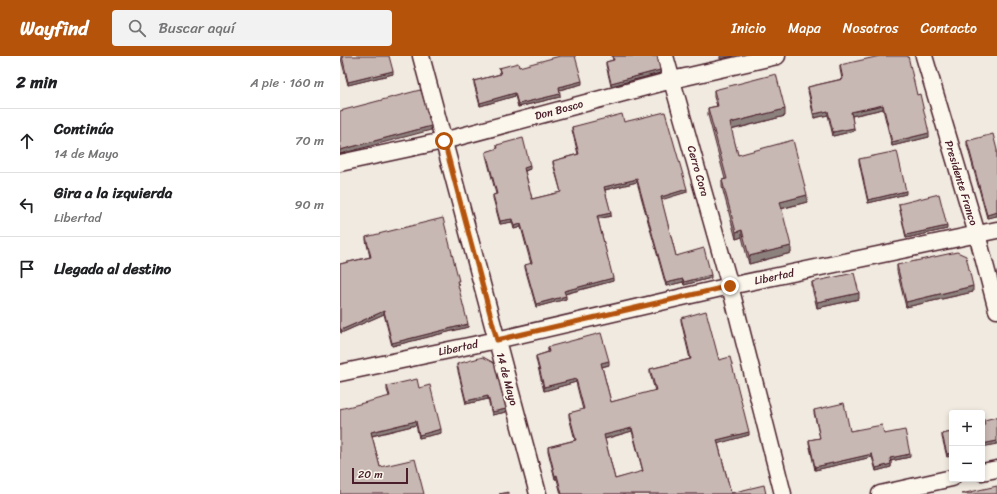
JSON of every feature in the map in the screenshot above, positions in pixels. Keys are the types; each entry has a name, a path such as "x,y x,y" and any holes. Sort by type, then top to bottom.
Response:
{"street":[{"name":"14 de Mayo","path":"421,56 538,494"},
{"name":"Cerro Cora","path":"665,56 730,286 784,494"},
{"name":"Don Bosco","path":"340,163 444,141 672,80 777,56"},
{"name":"Presidente Franco","path":"924,56 977,234 997,310"},
{"name":"Libertad","path":"340,373 497,340 730,286 997,230"},
{"path":"985,471 997,468"},
{"path":"880,494 949,479"}],"building":[{"path":"342,56 389,56 393,71 348,82"},
{"path":"560,56 575,56 582,81 559,87 560,94 518,104 515,93 480,103 474,81 501,74 499,68 518,63 519,67"},
{"path":"613,56 657,56 660,70 611,83 606,62 614,60"},
{"path":"880,56 908,56 917,95 920,94 929,133 892,142 883,105 851,112 854,128 833,132 828,111 814,114 808,87 843,79 840,65"},
{"path":"776,74 785,109 730,123 738,155 793,140 807,195 780,202 791,246 749,256 742,230 736,232 722,180 727,179 708,108 718,106 714,90"},
{"path":"420,90 431,126 340,150 340,111"},
{"path":"665,112 687,189 661,197 676,256 704,248 711,275 684,282 683,279 666,283 637,179 604,187 611,213 597,216 613,278 564,291 566,296 536,304 525,265 532,263 521,224 514,226 512,219 500,221 493,195 497,194 486,152 498,148 497,145 523,138 530,166 524,168 532,199 561,192 553,161 579,154 572,127 622,114 624,122"},
{"path":"993,134 997,150 997,212 987,215 967,141"},
{"path":"897,151 906,191 868,200 859,159"},
{"path":"939,194 947,226 906,235 899,204"},
{"path":"443,218 468,324 392,343 384,311 341,330 340,264 371,257 366,237"},
{"path":"957,252 966,256 973,286 906,302 897,265"},
{"path":"854,273 859,293 817,302 812,282"},
{"path":"706,311 719,360 730,357 749,432 717,440 731,493 764,485 766,494 562,494 557,475 555,476 548,447 576,440 569,413 584,409 576,379 544,387 536,356 549,352 548,347 601,333 609,361 601,363 611,402 656,390 650,369 691,359 681,318","holes":["632,428 643,471 615,479 604,435"]},
{"path":"483,357 494,363 506,409 492,412 488,396 466,401 457,364"},
{"path":"417,379 419,388 430,385 441,429 419,435 416,421 371,432 380,467 415,459 424,494 340,494 340,409 390,396 387,386"},
{"path":"844,403 850,431 882,425 884,434 905,430 910,454 890,458 891,464 876,468 872,454 815,467 809,440 820,438 814,410"},
{"path":"997,417 997,441 985,443 985,420"},
{"path":"949,433 949,454 947,454 942,434"},
{"path":"997,486 997,494 961,494"}],"route":[{"path":"444,141 497,340 730,286"}]}
